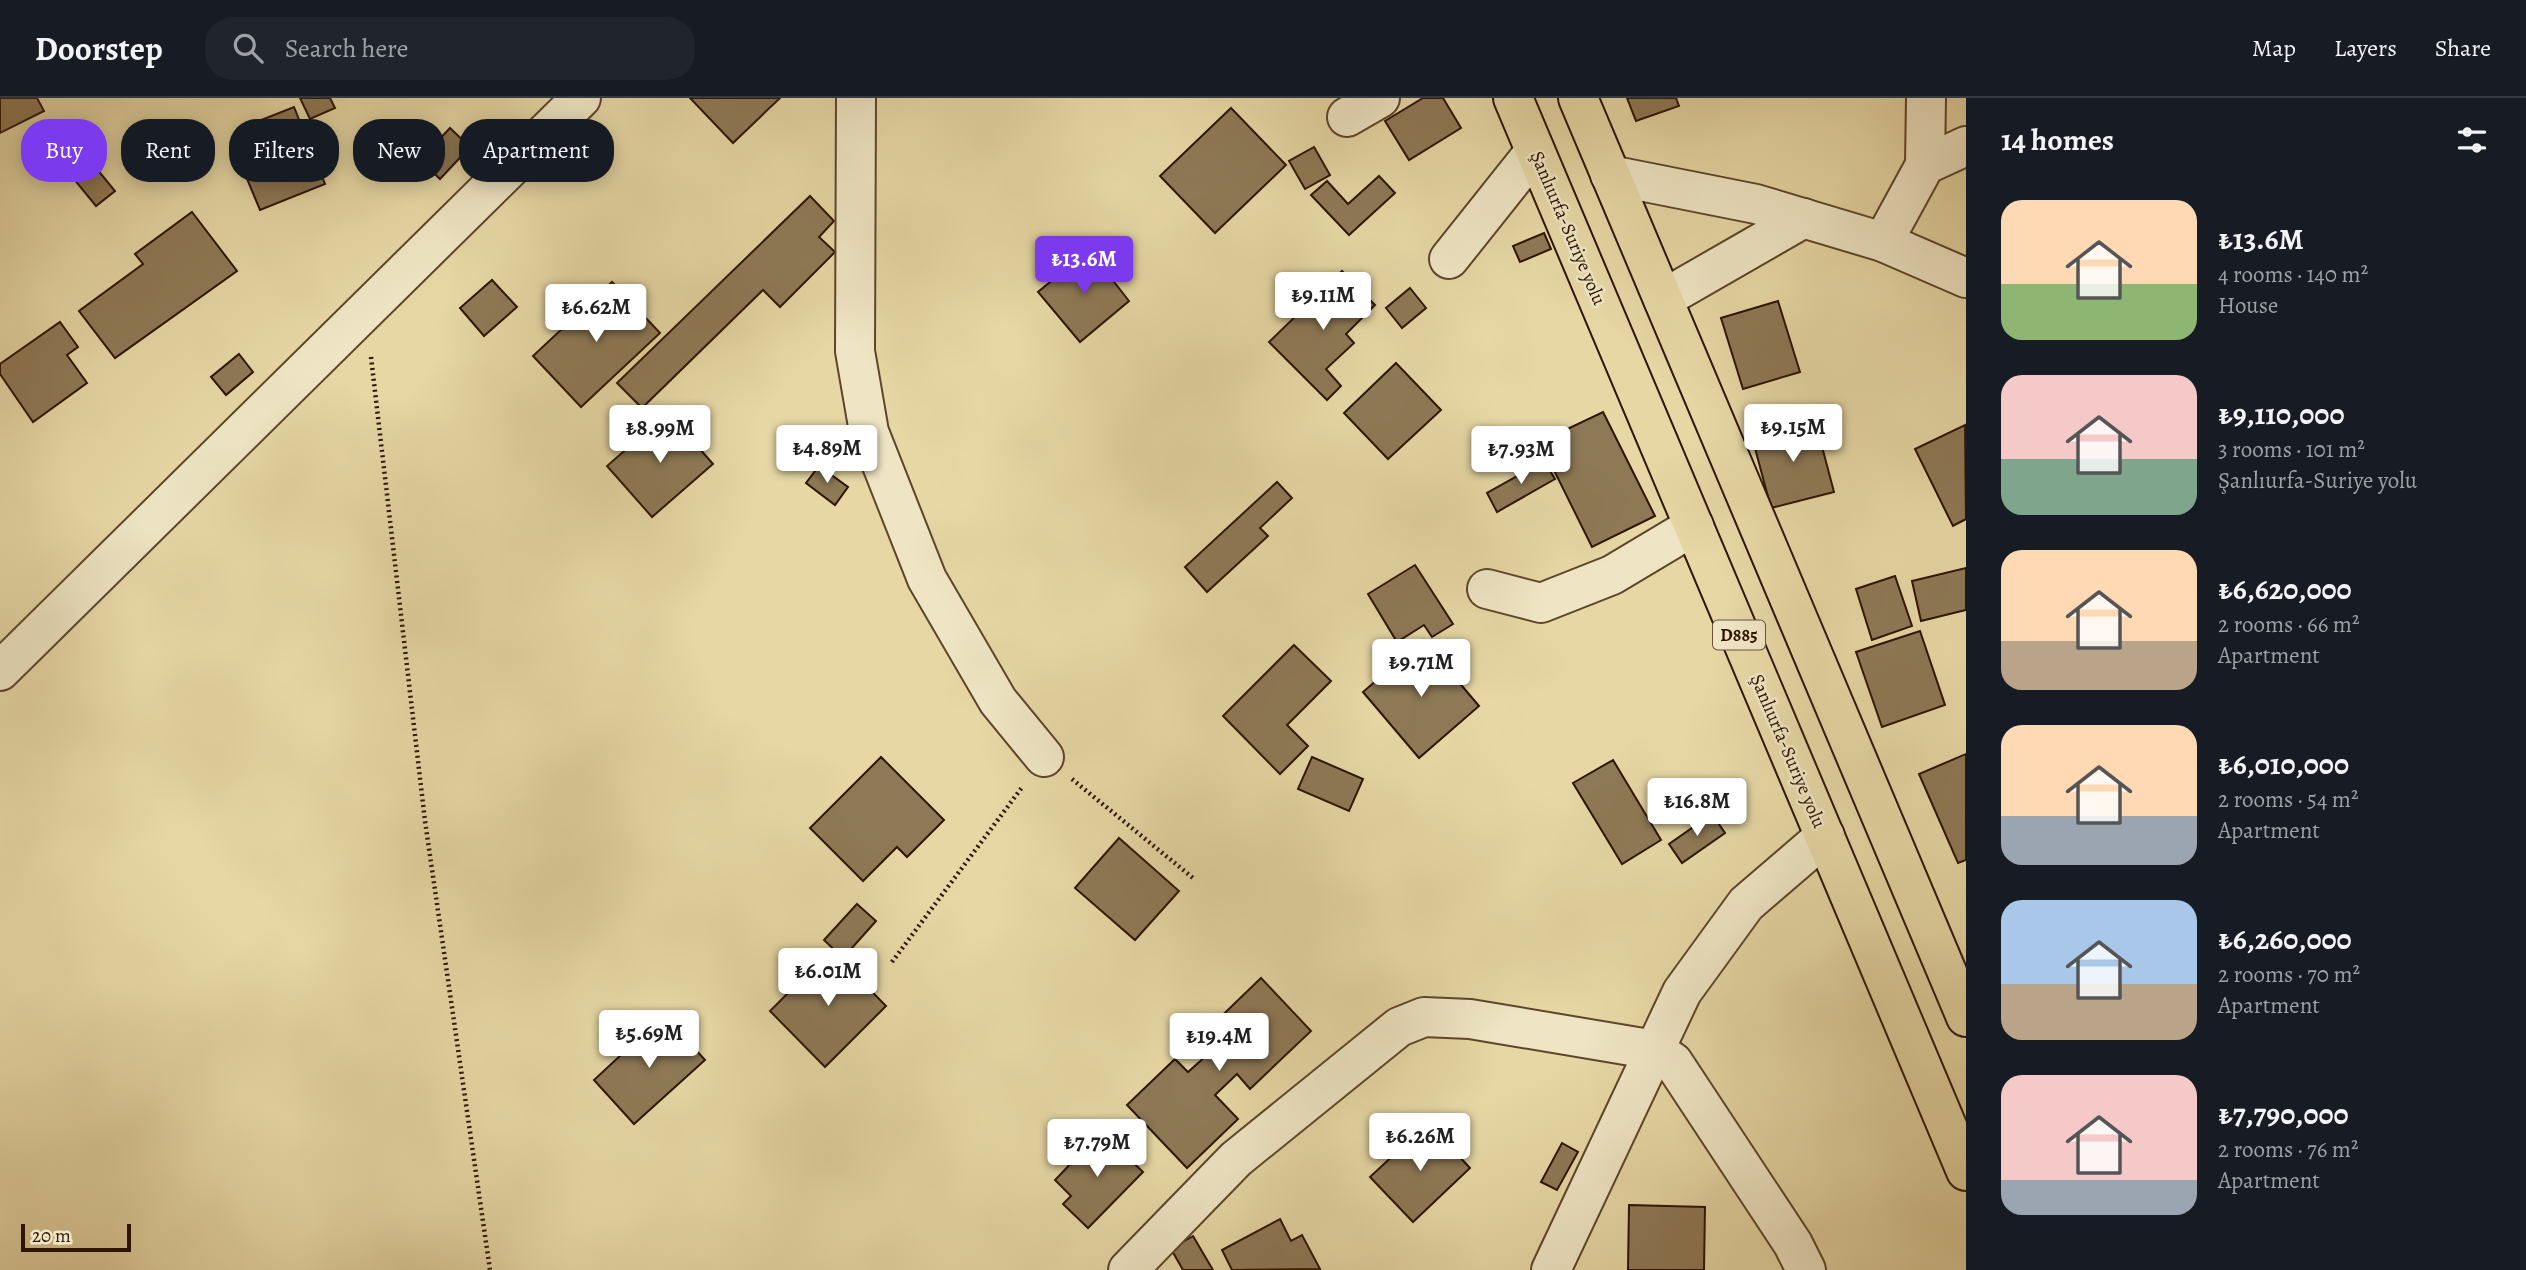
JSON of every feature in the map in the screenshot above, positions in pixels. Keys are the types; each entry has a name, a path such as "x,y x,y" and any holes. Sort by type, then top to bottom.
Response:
{"highway":[{"name":"Şanlıurfa-Suriye yolu","path":"1513,98 1966,1171"},
{"path":"1578,98 1966,1017"}],"street":[{"path":"0,671 581,98"},
{"path":"856,98 855,351 869,432 927,579 998,701 1044,757"},
{"path":"1347,117 1380,98"},
{"path":"1883,242 1925,165 1926,98"},
{"path":"1925,165 1966,146"},
{"path":"1449,259 1535,151"},
{"path":"1610,174 1756,204 1804,218 1883,242 1966,278"},
{"path":"1662,299 1804,218"},
{"path":"1487,589 1541,603 1612,575 1694,526"},
{"path":"1551,1270 1682,992 1746,904 1825,836"},
{"path":"1128,1270 1236,1159 1399,1027 1424,1017 1470,1019 1655,1050 1673,1062 1800,1267"}],"path":[{"path":"354,322 369,347 374,367 425,821 490,1270"},
{"path":"892,962 1044,757 1193,878"}],"building":[{"path":"0,98 37,98 44,111 28,119 21,119 21,122 0,133"},
{"path":"300,98 330,98 335,108 310,119"},
{"path":"690,98 780,98 733,143"},
{"path":"1423,98 1443,98 1461,128 1409,160 1385,121"},
{"path":"1627,98 1676,98 1679,106 1636,121"},
{"path":"294,107 299,119 264,119"},
{"path":"1231,108 1286,165 1215,233 1160,176"},
{"path":"450,128 459,137 459,159 445,174 445,133"},
{"path":"1314,147 1330,175 1305,189 1289,161"},
{"path":"1379,176 1395,193 1349,235 1311,195 1327,181 1348,204"},
{"path":"107,181 115,191 96,206 76,182"},
{"path":"248,182 324,182 325,184 260,210"},
{"path":"810,196 834,221 819,237 835,252 780,307 763,290 642,408 617,383"},
{"path":"192,212 237,271 115,358 79,311 143,264 135,254"},
{"path":"1544,233 1551,249 1520,262 1513,246"},
{"path":"1089,250 1129,301 1080,342 1038,292"},
{"path":"1342,271 1375,305 1346,334 1354,343 1326,369 1341,386 1327,400 1269,342"},
{"path":"492,280 517,307 484,336 460,308"},
{"path":"612,282 660,333 581,407 533,356"},
{"path":"1410,288 1426,308 1402,328 1386,308"},
{"path":"1778,301 1800,372 1743,389 1721,318"},
{"path":"60,322 78,347 67,355 87,383 33,422 0,374 0,364"},
{"path":"239,354 253,372 226,395 211,377"},
{"path":"1396,363 1441,410 1388,459 1344,413"},
{"path":"1603,412 1655,516 1592,547 1540,442"},
{"path":"668,413 713,464 652,517 607,466"},
{"path":"1815,420 1834,492 1771,508 1752,437"},
{"path":"1965,425 1966,519 1953,526 1915,449"},
{"path":"1544,461 1555,479 1497,512 1487,493"},
{"path":"819,466 848,487 835,505 806,483"},
{"path":"1277,482 1292,498 1260,528 1268,536 1207,592 1185,567"},
{"path":"1415,565 1453,624 1432,637 1424,625 1397,642 1368,594"},
{"path":"1966,568 1966,610 1921,621 1912,581"},
{"path":"1895,576 1912,626 1872,640 1856,589"},
{"path":"1920,631 1945,705 1882,727 1856,652"},
{"path":"1423,640 1479,706 1419,758 1363,692"},
{"path":"1294,645 1331,681 1287,725 1308,746 1280,774 1223,716"},
{"path":"1966,754 1966,860 1958,863 1919,774"},
{"path":"881,757 944,820 907,857 897,847 863,881 810,828"},
{"path":"1312,757 1363,779 1349,811 1298,789"},
{"path":"1613,760 1661,840 1622,864 1573,783"},
{"path":"1712,814 1725,833 1682,863 1669,844"},
{"path":"1119,838 1179,891 1135,940 1075,888"},
{"path":"857,904 876,921 843,958 824,940"},
{"path":"831,950 886,1006 825,1067 770,1011"},
{"path":"1261,978 1311,1031 1250,1089 1237,1074 1215,1095 1238,1119 1187,1168 1127,1105 1175,1059 1188,1072 1217,1046 1204,1033"},
{"path":"664,1015 705,1060 634,1124 594,1080"},
{"path":"1428,1123 1470,1168 1413,1222 1370,1177"},
{"path":"1101,1132 1143,1172 1088,1228 1063,1204 1071,1196 1055,1180"},
{"path":"1562,1143 1578,1152 1557,1190 1541,1182"},
{"path":"1629,1205 1705,1207 1704,1270 1628,1270"},
{"path":"1280,1219 1291,1241 1302,1235 1320,1269 1232,1270 1222,1250"},
{"path":"1193,1236 1213,1270 1183,1270 1171,1249"}]}
